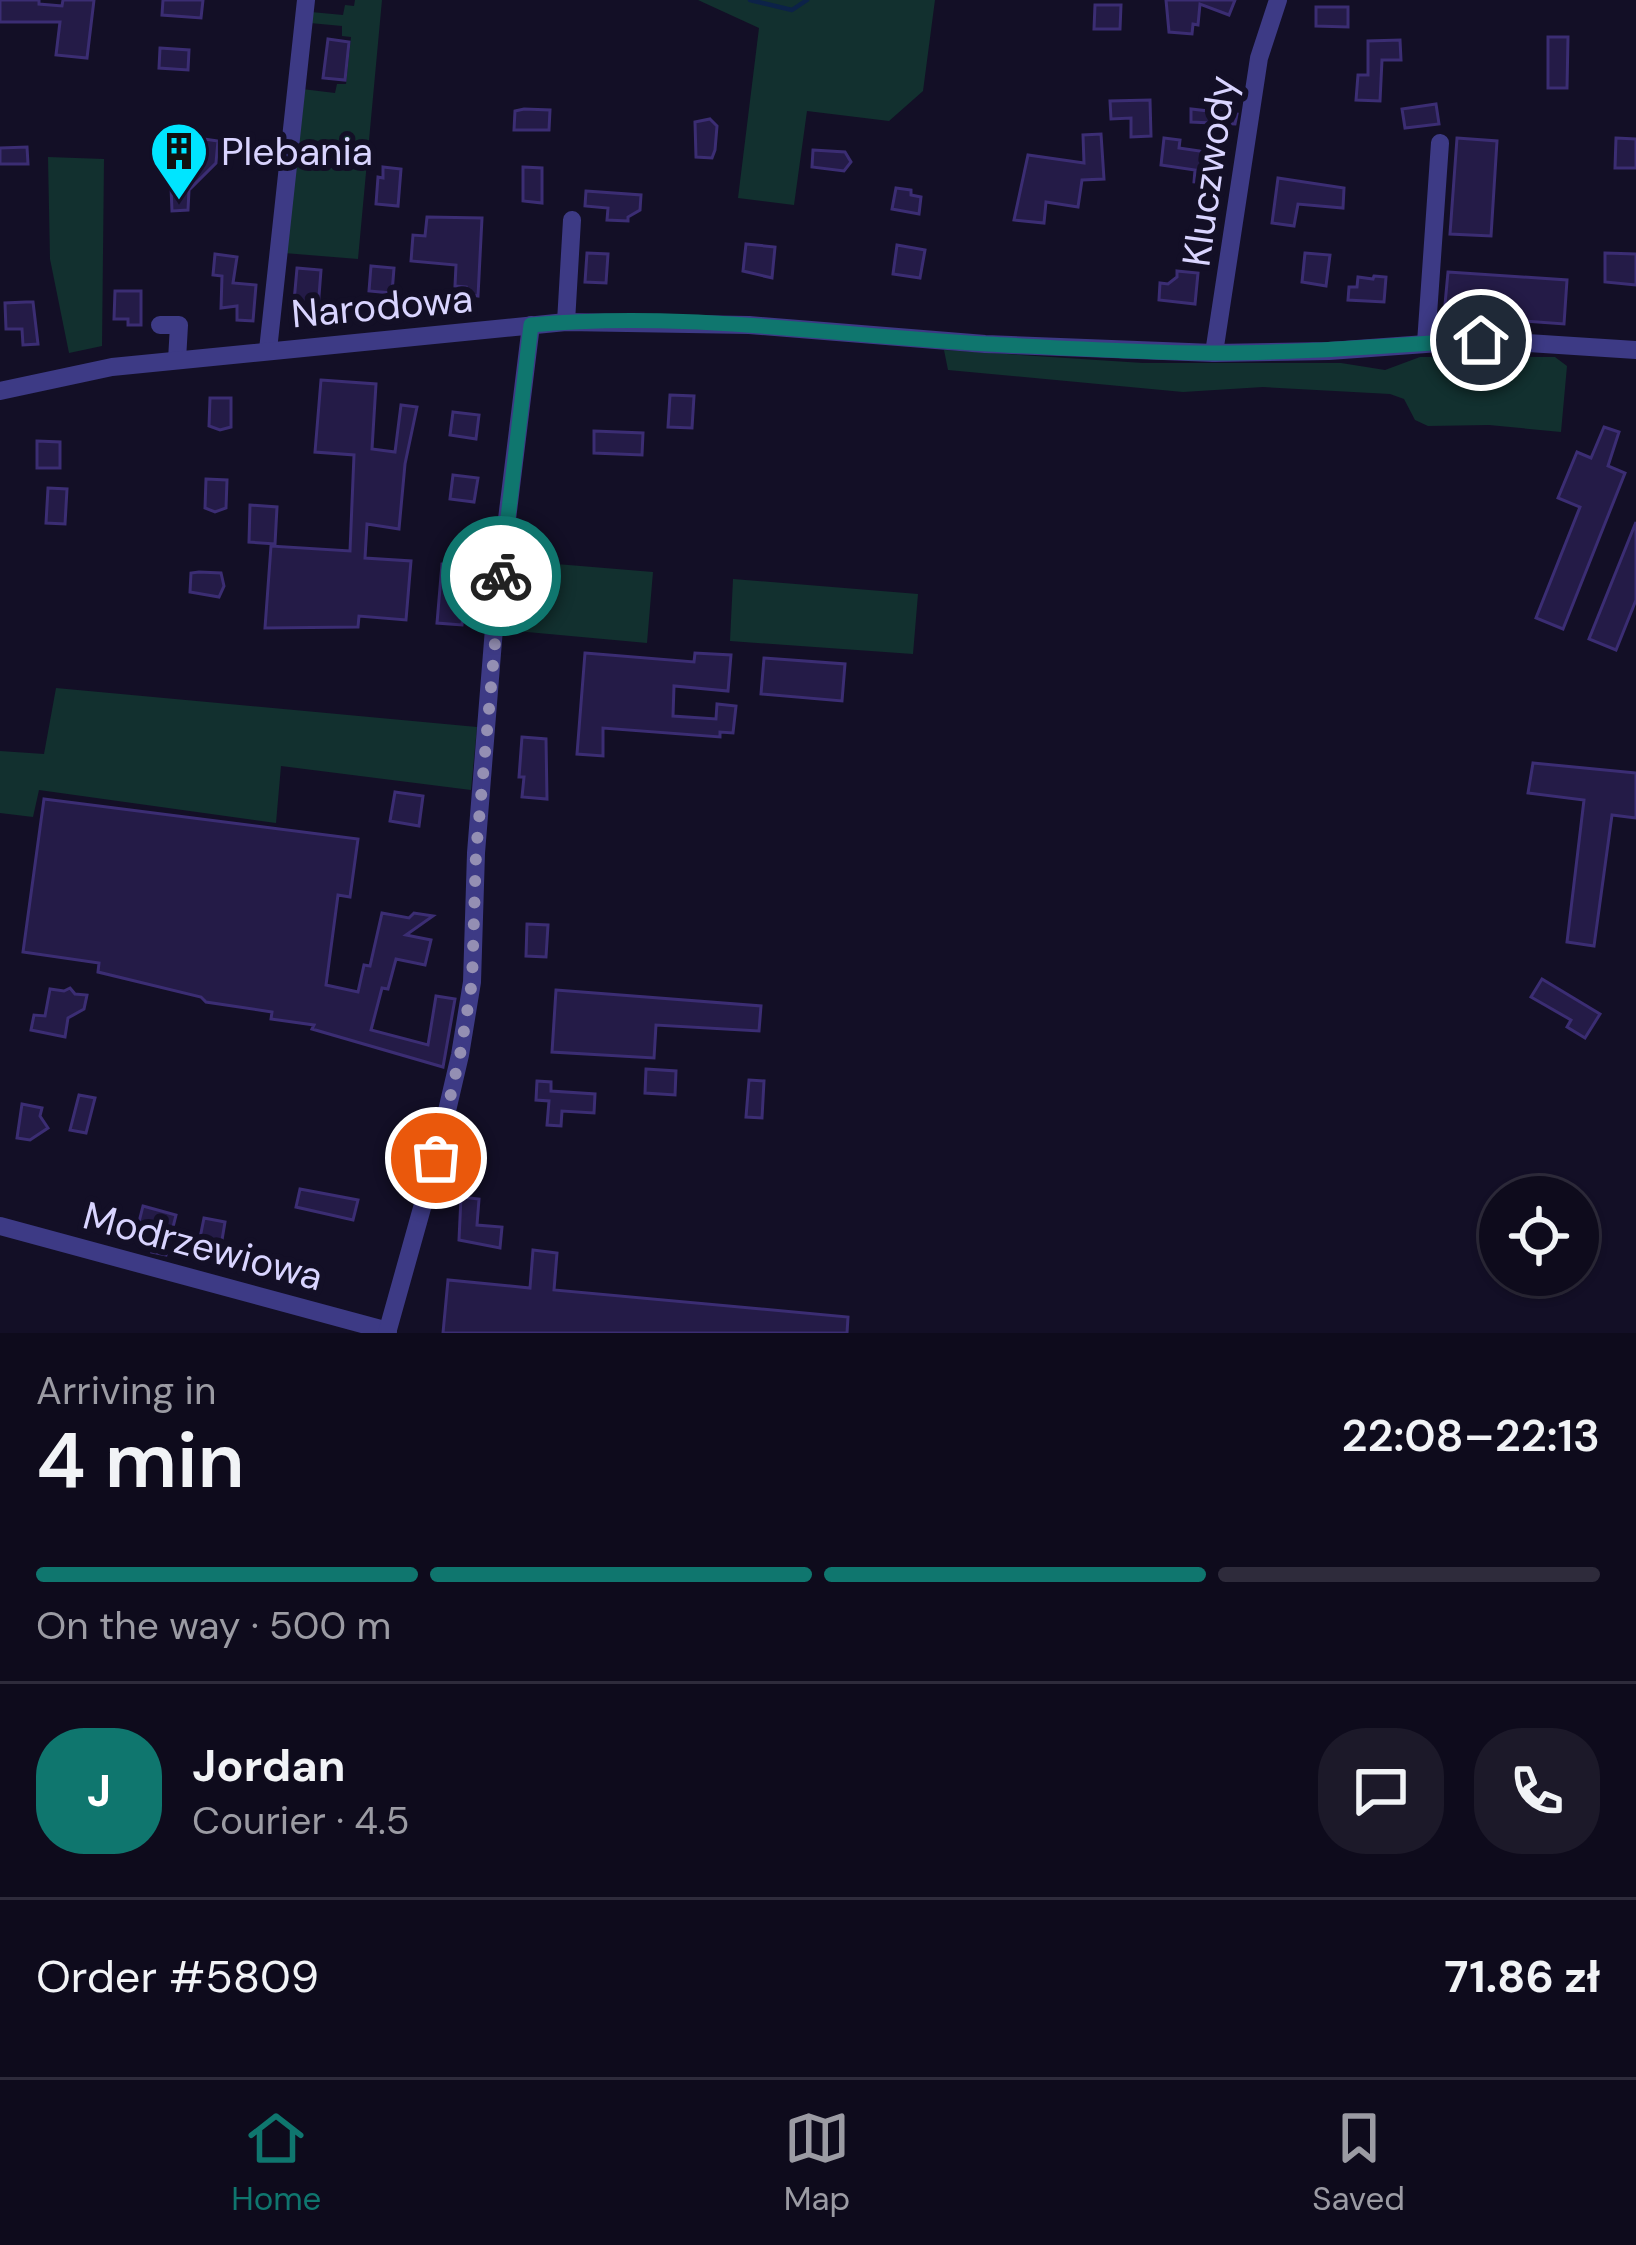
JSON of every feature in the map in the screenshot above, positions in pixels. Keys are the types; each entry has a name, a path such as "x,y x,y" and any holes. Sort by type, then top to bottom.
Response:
{"street":[{"path":"268,350 306,0"},
{"name":"Kluczwody","path":"1214,353 1259,58 1278,0"},
{"path":"1426,343 1440,143"},
{"path":"566,322 572,220"},
{"name":"Narodowa","path":"0,391 70,374 177,360 566,322 749,325 986,344 1214,353 1481,340 1636,350"},
{"path":"160,325 179,325 177,360"},
{"path":"387,1332 436,1158 472,982 476,853 495,616 531,325"},
{"name":"Modrzewiowa","path":"0,1226 387,1332"}],"green space":[{"path":"355,0 382,0 358,259 284,253 302,89 335,93 337,84 346,84 351,37 342,36 342,26 310,23 311,12 343,15 345,5 354,6"},
{"path":"698,0 935,0 923,91 889,121 807,111 794,205 738,198 759,28"},
{"path":"48,157 104,159 102,346 69,353 50,259"},
{"path":"944,350 1143,363 1341,363 1385,370 1420,357 1555,357 1567,366 1561,432 1489,425 1428,426 1415,420 1404,399 1390,394 1263,387 1183,392 948,370"},
{"path":"507,560 653,572 647,643 504,630"},
{"path":"733,579 918,594 913,654 730,641"},
{"path":"56,688 477,727 471,790 281,766 276,823 39,790 33,817 0,813 0,751 44,754"}],"building":[{"path":"0,0 39,0 39,4 62,6 63,0 94,0 87,58 56,55 60,22 0,22"},
{"path":"163,0 203,0 201,18 162,15"},
{"path":"1166,0 1235,0 1229,15 1200,4 1192,34 1169,32"},
{"path":"1095,5 1121,5 1120,29 1094,29"},
{"path":"1316,7 1348,7 1348,27 1316,26"},
{"path":"1548,37 1568,37 1567,88 1548,88"},
{"path":"328,39 349,42 345,80 323,78"},
{"path":"1400,40 1401,60 1382,60 1380,101 1356,100 1358,75 1368,75 1368,41"},
{"path":"160,48 189,50 188,70 159,68"},
{"path":"1209,99 1230,100 1229,113 1237,114 1235,124 1191,122 1191,109 1209,111"},
{"path":"1150,100 1151,136 1131,137 1131,118 1111,119 1110,101"},
{"path":"1436,104 1439,124 1405,128 1402,109"},
{"path":"550,110 549,130 514,130 515,111"},
{"path":"710,119 717,126 715,150 712,158 696,157 695,122"},
{"path":"1101,134 1104,179 1082,180 1078,207 1046,202 1044,223 1014,220 1028,155 1084,163 1083,135"},
{"path":"169,137 218,141 216,163 189,190 188,210 172,211"},
{"path":"1164,138 1180,140 1179,148 1220,154 1217,184 1194,182 1195,170 1161,165"},
{"path":"1457,138 1497,141 1491,236 1450,234"},
{"path":"1616,138 1636,139 1636,168 1615,168"},
{"path":"27,147 28,164 0,164 0,148"},
{"path":"813,150 845,152 851,162 844,171 812,167"},
{"path":"383,167 401,169 398,206 376,204"},
{"path":"523,167 542,168 542,203 523,201"},
{"path":"1278,178 1344,188 1343,208 1298,204 1294,226 1272,223"},
{"path":"896,188 921,197 919,214 892,209"},
{"path":"586,191 641,195 640,210 628,221 607,220 608,208 585,206"},
{"path":"427,217 482,218 478,296 455,286 456,265 411,261 413,235 425,236"},
{"path":"746,244 775,247 772,278 743,271"},
{"path":"897,245 925,250 920,278 893,274"},
{"path":"587,253 608,254 606,283 585,282"},
{"path":"1305,253 1330,255 1326,286 1302,282"},
{"path":"1605,253 1636,254 1636,285 1605,282"},
{"path":"215,254 237,257 233,283 256,285 253,321 237,320 237,306 221,308 222,276 213,275"},
{"path":"371,266 394,268 392,293 369,291"},
{"path":"297,268 321,270 318,309 312,309 312,314 293,313"},
{"path":"1177,271 1198,273 1195,304 1159,300 1160,283 1168,284"},
{"path":"1448,272 1567,280 1564,324 1444,315"},
{"path":"1358,277 1386,277 1384,302 1348,300 1349,287 1357,287"},
{"path":"115,291 141,291 141,325 114,319"},
{"path":"33,302 38,344 23,345 22,329 6,329 5,303"},
{"path":"321,380 376,384 372,449 395,452 401,405 417,407 399,529 367,524 365,558 411,561 406,620 359,616 358,627 265,628 271,546 350,551 354,455 315,452"},
{"path":"670,395 694,396 692,428 668,427"},
{"path":"210,398 231,398 231,427 209,426"},
{"path":"453,412 479,415 476,439 450,435"},
{"path":"1604,427 1619,432 1608,466 1625,473 1563,629 1536,618 1580,507 1558,498 1577,452 1591,458"},
{"path":"594,431 643,433 642,455 594,453"},
{"path":"37,441 60,442 60,468 37,468"},
{"path":"453,475 478,478 474,502 450,499"},
{"path":"206,479 227,480 226,508 215,512 205,508"},
{"path":"48,488 67,489 65,524 46,523"},
{"path":"250,505 277,507 275,544 249,542"},
{"path":"1636,522 1636,600 1616,650 1589,639"},
{"path":"442,564 467,566 462,625 437,623"},
{"path":"191,573 221,573 224,586 219,597 190,592"},
{"path":"585,653 694,662 695,653 731,655 728,691 674,686 673,716 716,719 717,704 736,706 733,733 720,732 720,737 603,728 603,756 577,754"},
{"path":"764,658 845,664 842,701 761,694"},
{"path":"522,737 546,739 547,799 522,797"},
{"path":"1533,763 1636,773 1636,818 1612,815 1594,946 1567,942 1584,800 1528,793"},
{"path":"395,792 423,796 419,826 390,821"},
{"path":"44,799 358,839 350,897 338,895 326,985 358,992 364,965 370,966 382,913 433,916 406,935 431,940 425,965 396,959 371,1030 428,1045 436,996 455,999 443,1067 312,1029 314,1025 271,1019 272,1012 206,1002 98,972 99,963 23,952"},
{"path":"527,924 548,925 546,957 526,956"},
{"path":"1542,979 1600,1014 1585,1038 1567,1027 1571,1020 1531,997"},
{"path":"70,988 75,994 87,995 84,1009 68,1018 65,1037 31,1030 34,1015 45,1016 50,989"},
{"path":"556,990 761,1006 759,1031 656,1025 654,1058 552,1052"},
{"path":"646,1069 676,1071 675,1095 645,1093"},
{"path":"749,1080 764,1081 762,1118 746,1117"},
{"path":"537,1081 551,1082 551,1091 595,1094 594,1113 562,1111 561,1126 547,1125 549,1101 536,1100"},
{"path":"79,1095 95,1098 86,1133 70,1130"},
{"path":"22,1104 42,1108 40,1116 48,1128 30,1140 17,1138"},
{"path":"300,1189 358,1200 353,1220 296,1207"},
{"path":"461,1197 479,1199 477,1225 502,1227 500,1248 459,1240"},
{"path":"143,1206 176,1215 166,1255 152,1252 157,1231 138,1226"},
{"path":"204,1218 225,1222 221,1246 199,1243"},
{"path":"533,1250 557,1253 554,1290 848,1317 847,1333 443,1333 448,1280 530,1288"}],"waterway":[{"path":"750,0 792,10 807,0"}],"way so far":[{"path":"436,1158 472,982 476,853 501,576"}],"place":[{"name":"Plebania","path":"179,202"}],"route":[{"path":"501,576 531,325 618,320 749,325 986,344 1214,353 1481,340"}]}
